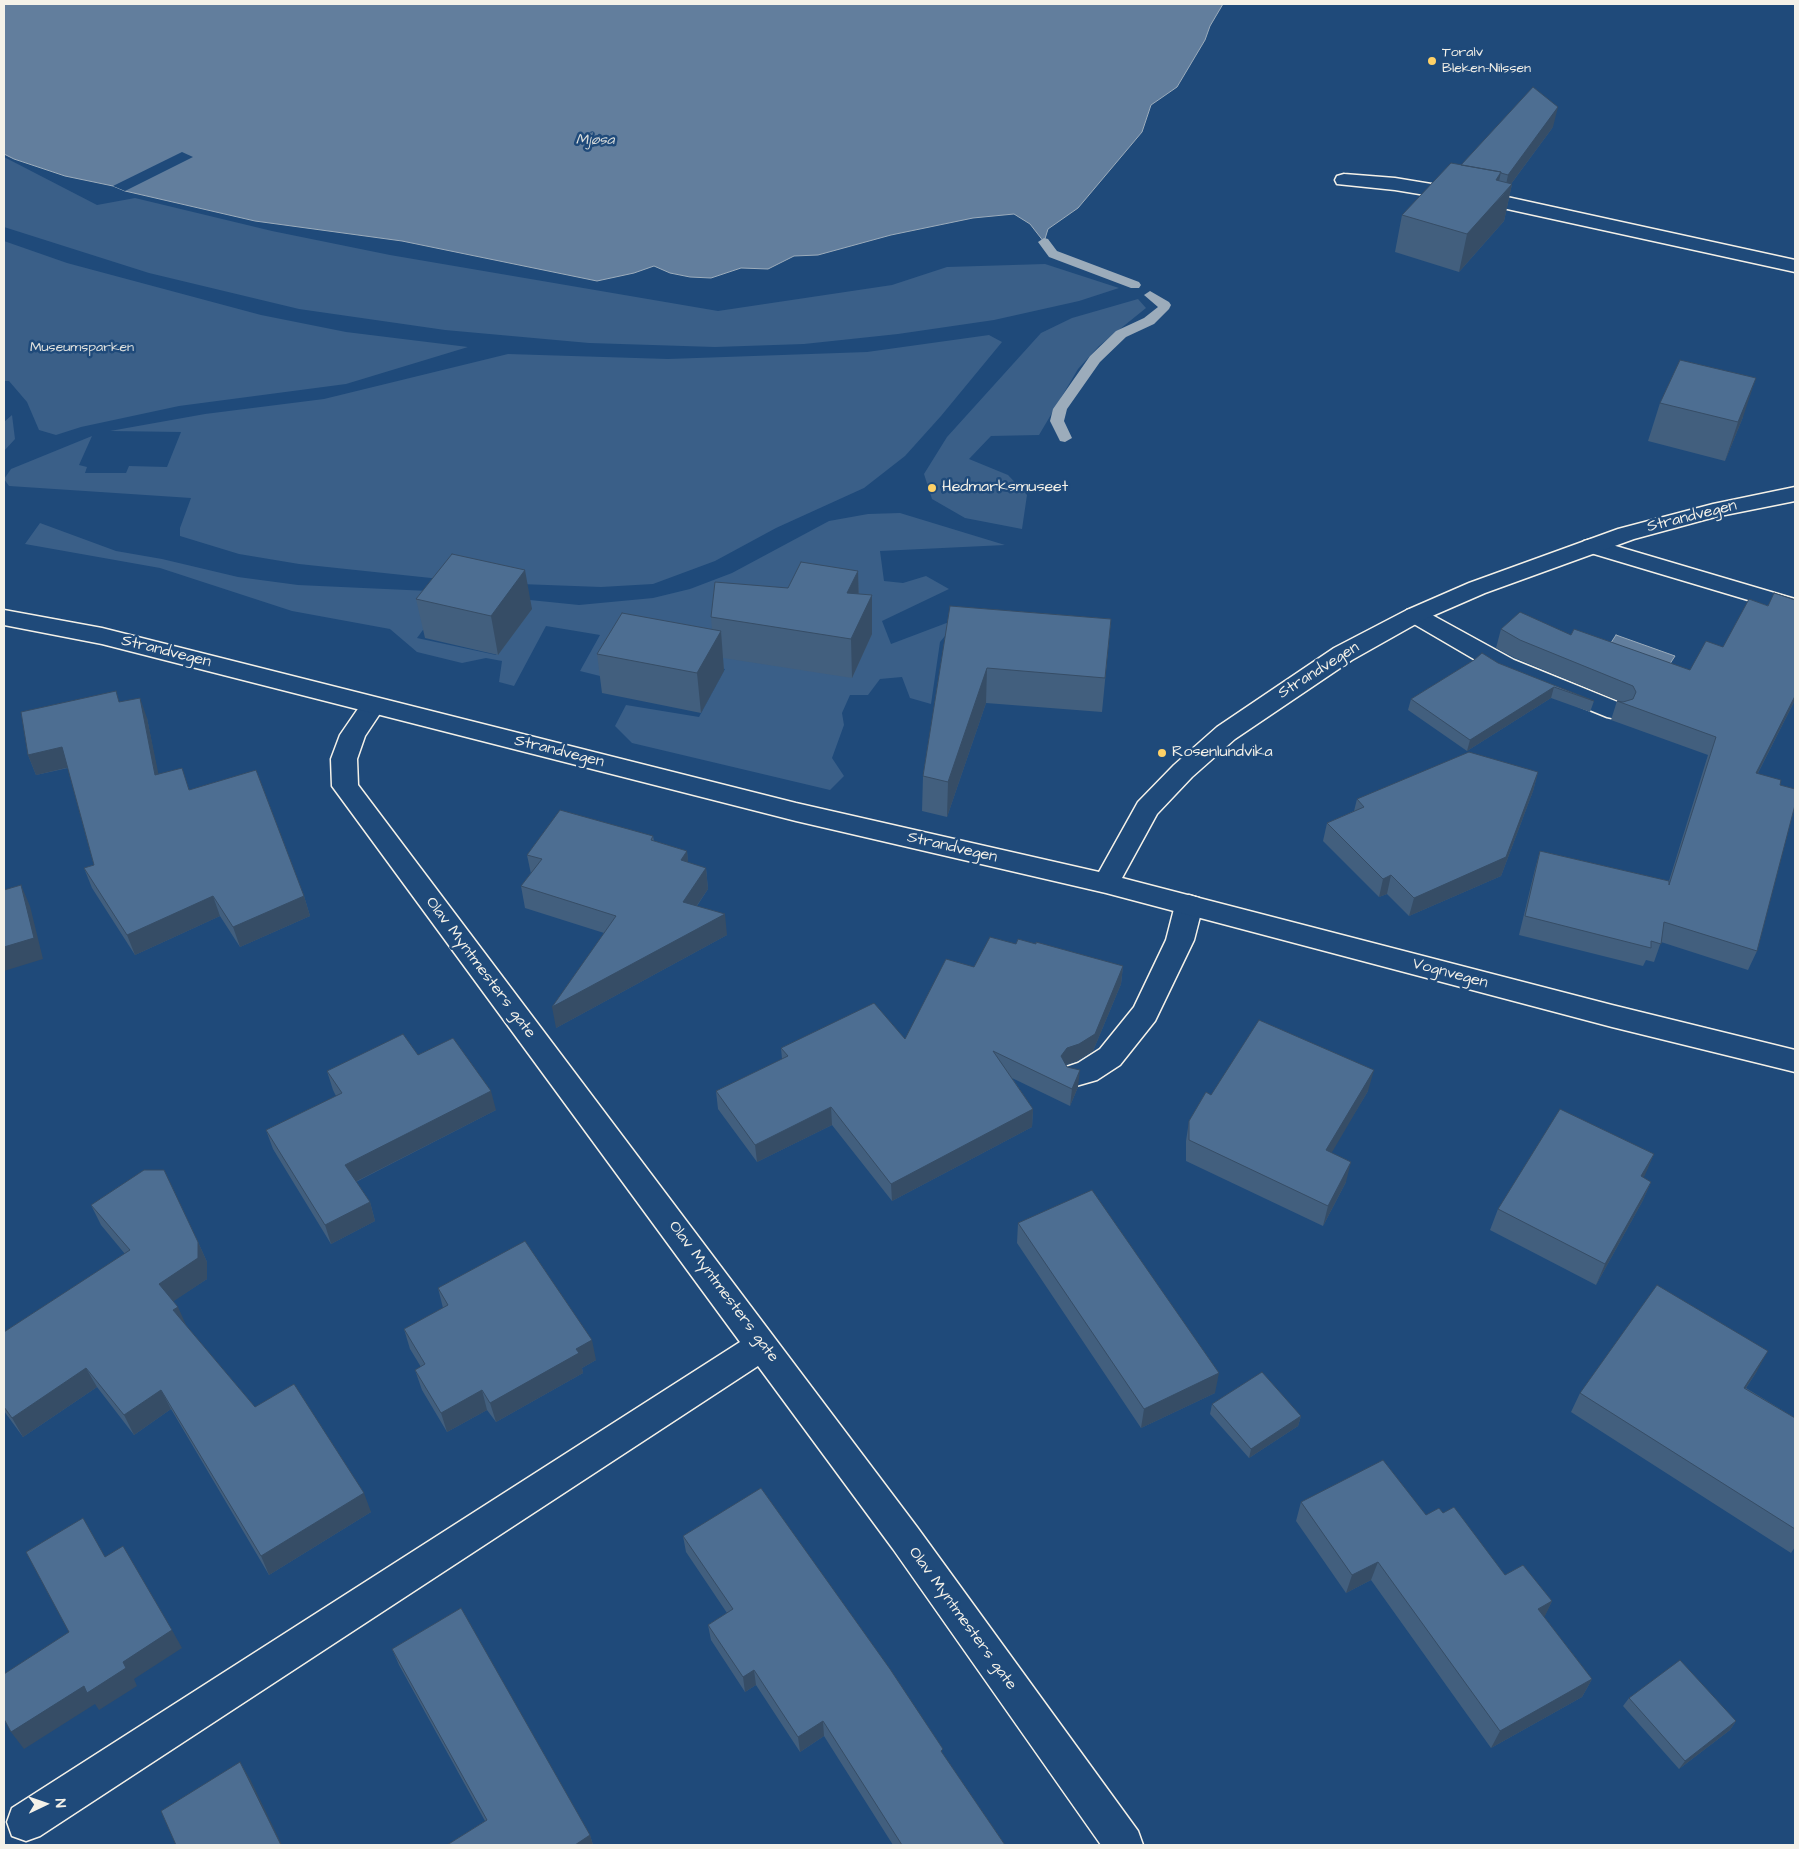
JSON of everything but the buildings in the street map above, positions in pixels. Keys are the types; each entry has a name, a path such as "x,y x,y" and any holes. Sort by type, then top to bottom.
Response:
{"main road":[{"path":"1344,180 1395,184 1498,201 1795,266"},
{"name":"Strandvegen","path":"4,618 102,636 796,812 1106,883 1148,808 1188,766 1226,733 1343,654 1414,615 1478,588 1592,546 1626,534 1713,511 1795,494"},
{"path":"1592,546 1795,607"},
{"path":"1414,615 1505,666 1616,710"},
{"name":"Olav Myntmesters gate","path":"373,706 353,736 344,759 345,786 905,1538 1124,1845"},
{"name":"Vognvegen","path":"1106,883 1602,1013 1795,1061"},
{"path":"1076,1075 1087,1072 1110,1057 1145,1013 1180,940 1189,905"},
{"path":"26,1822 763,1346"}],"green space":[{"path":"4,157 97,205 135,198 272,231 390,255 718,311 892,285 947,267 1045,264 1119,288 1079,301 994,320 898,334 804,344 715,347 589,343 445,330 299,309 149,273 4,227"},
{"name":"Museumsparken","path":"4,241 67,263 261,315 346,332 468,347 346,384 179,406 81,427 56,435 39,430 27,402 9,381 4,381"},
{"path":"1138,299 1146,308 1099,346 1078,369 1039,435 991,436 969,459 1008,475 1027,495 1022,529 965,518 932,499 924,474 947,437 1041,333 1072,318"},
{"path":"989,335 1002,342 905,456 864,488 776,528 715,561 653,584 601,587 520,584 431,578 299,564 239,554 180,536 180,528 191,498 9,486 4,479 11,469 92,436 79,465 87,467 85,473 126,473 129,466 167,467 181,432 110,431 205,414 324,399 508,354 668,359 867,352"},
{"path":"12,415 15,439 4,451 4,422"},
{"path":"900,513 1005,545 880,551 884,581 903,583 926,576 949,589 882,621 891,644 965,616 984,635 945,636 940,642 931,704 910,698 902,677 880,679 868,695 850,695 842,713 844,725 832,758 844,776 830,790 632,743 615,726 626,705 699,717 725,669 624,650 604,677 580,671 600,635 546,626 514,686 499,682 502,661 486,658 462,663 417,652 390,629 292,611 160,568 25,544 40,523 116,551 162,559 238,577 298,585 451,592 417,638 496,655 532,608 471,594 579,605 653,598 690,589 732,573 829,521 868,514"}],"water":[{"name":"Mjøsa","path":"4,4 1223,4 1210,26 1205,40 1177,87 1151,105 1142,132 1078,208 1048,229 1044,242 1030,224 1014,214 973,218 891,235 818,255 794,256 768,269 741,268 711,278 690,277 670,273 654,266 634,273 597,281 402,241 255,221 65,176 14,159 4,154"},
{"path":"1616,635 1675,656 1664,673 1605,652"}],"pier":[{"path":"182,152 193,157 125,191 113,186"}],"waterway":[{"path":"1044,242 1053,254 1135,285"},
{"path":"1065,438 1057,421 1060,409 1095,359 1121,334 1149,321 1163,309 1165,305 1150,295"}],"place":[{"name":"Toralv Bleken-Nilssen","path":"1432,61"},
{"name":"Hedmarksmuseet","path":"932,488"},
{"name":"Rosenlundvika","path":"1162,753"}]}
